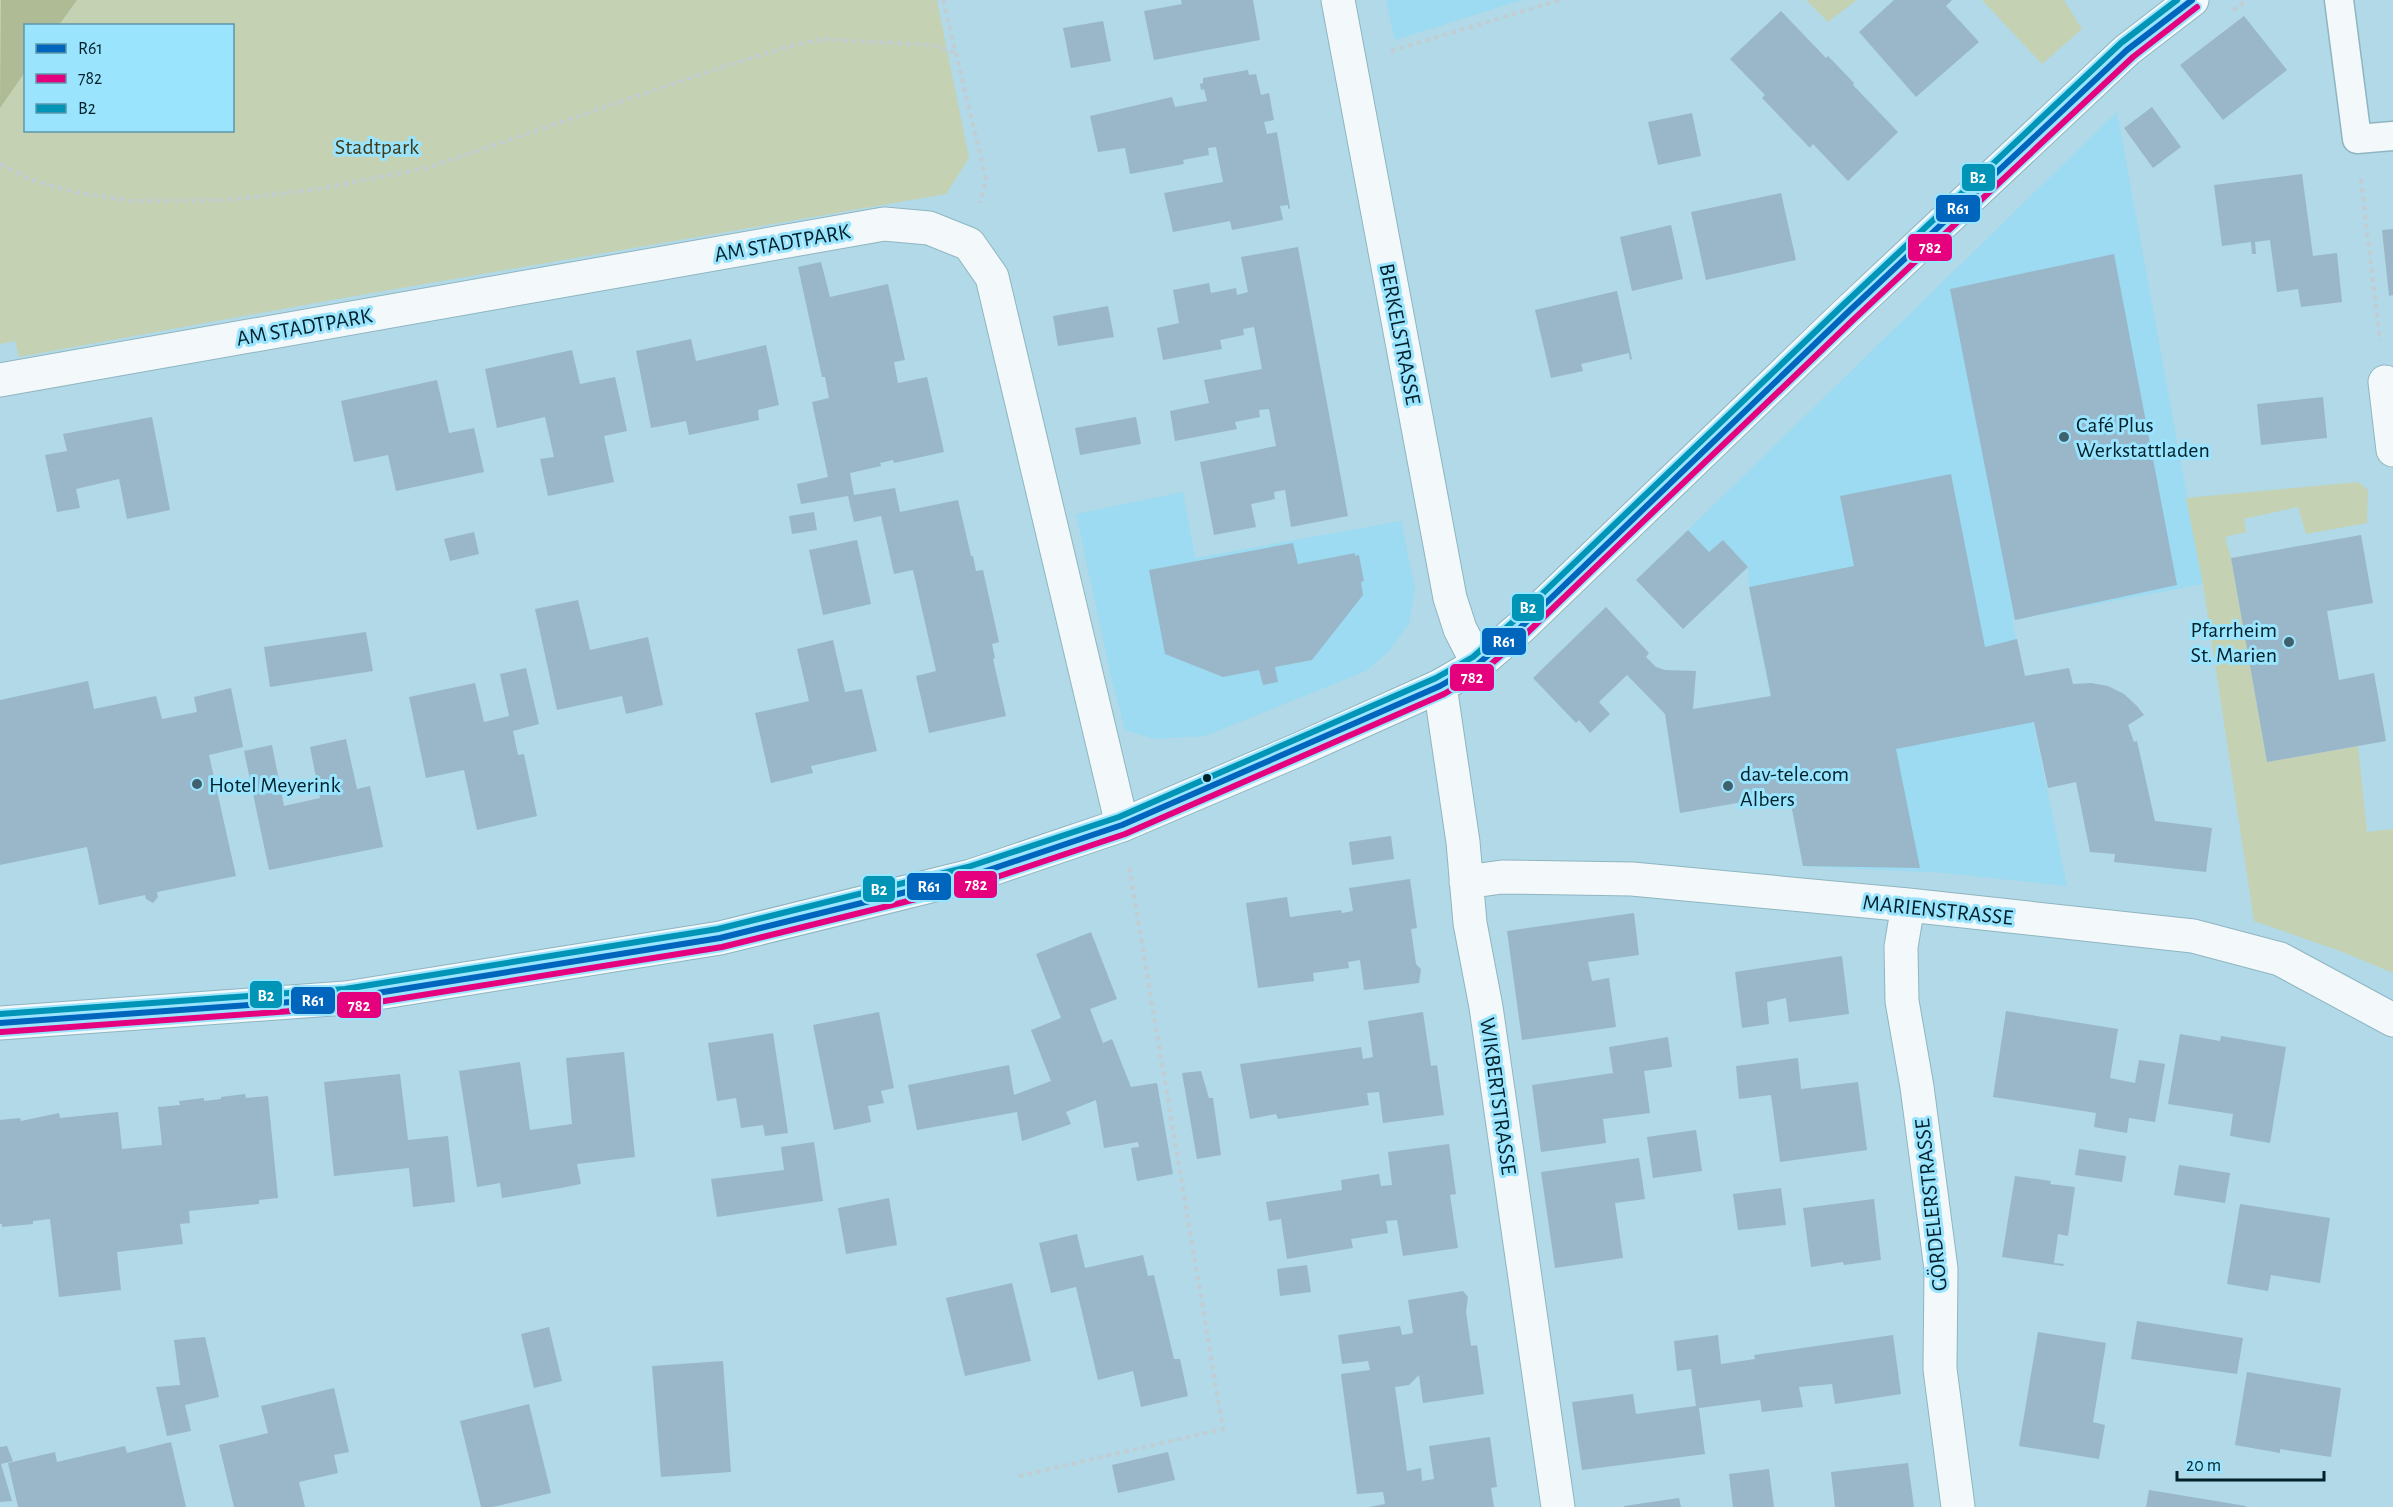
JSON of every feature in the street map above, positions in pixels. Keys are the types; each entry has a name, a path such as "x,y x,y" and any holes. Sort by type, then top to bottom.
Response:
{"street":[{"name":"BERKELSTRASSE","path":"1338,0 1450,598 1460,629 1478,664"},
{"path":"0,1023 346,998 720,938 971,876 1122,825 1440,686 1478,664 1562,589 1846,314 2127,50 2192,0"},
{"name":"AM STADTPARK","path":"0,380 884,224 929,228 969,244"},
{"path":"969,244 992,277 1122,825"},
{"path":"2385,382 2393,450"},
{"name":"WIKBERTSTRASSE","path":"1440,686 1463,842 1470,923 1486,1006 1558,1507"},
{"name":"MARIENSTRASSE","path":"1466,882 1502,877 1632,879 1908,905 2193,936 2280,959 2393,1020"},
{"name":"GÖRDELERSTRASSE","path":"1908,905 1901,947 1902,1001 1917,1087 1941,1269 1940,1369 1958,1507"}],"lane":[{"path":"2339,0 2357,139 2393,136"}],"path":[{"path":"943,0 986,179 969,244"},
{"path":"1350,63 1560,0"},
{"path":"0,164 29,179 73,192 133,201 228,200 318,189 427,168 728,65 822,39 931,45 954,52"},
{"path":"2357,139 2385,382"},
{"path":"1019,1476 1222,1429 1122,825"}],"shaded area":[{"path":"1386,0 1522,0 1395,40"},
{"path":"2117,112 2203,584 2012,620 2067,886 1945,873 1803,866 1749,587 1748,567 1723,540 1709,552 1688,530"},
{"path":"1183,492 1195,558 1401,521 1415,589 1409,623 1390,650 1366,671 1205,736 1155,739 1125,730 1112,681 1076,514"}],"green space":[{"name":"Stadtpark","path":"0,0 937,0 969,158 946,194 332,300 19,357 15,341 0,344"},
{"path":"1,0 77,0 60,24 24,24 24,73 0,108"},
{"path":"1806,0 1857,0 1828,22"},
{"path":"1982,0 2064,0 2082,29 2042,64"},
{"path":"2358,482 2368,490 2367,523 2306,534 2298,507 2244,519 2246,532 2225,537 2231,558 2267,762 2358,746 2367,832 2393,829 2393,973 2340,951 2254,921 2203,584 2186,498"}],"building":[{"path":"1181,0 1253,0 1260,40 1154,60 1144,11 1182,4"},
{"path":"1894,0 1952,0 1946,6 1979,42 1916,97 1859,32"},
{"path":"1781,11 1826,58 1828,56 1898,132 1848,181 1813,144 1810,148 1762,98 1765,95 1730,59"},
{"path":"2244,16 2287,70 2223,120 2180,65"},
{"path":"1103,21 1111,61 1071,68 1063,28"},
{"path":"1248,70 1249,75 1256,74 1261,95 1269,93 1274,120 1264,122 1267,134 1277,132 1290,208 1288,209 1288,205 1280,206 1283,220 1232,230 1230,221 1173,232 1164,193 1223,182 1216,147 1208,148 1209,155 1183,160 1184,164 1130,174 1125,148 1098,152 1090,116 1172,97 1175,107 1207,101 1204,89 1201,90 1200,84 1203,83 1203,78"},
{"path":"2152,107 2181,147 2153,168 2124,128"},
{"path":"1692,113 1701,156 1658,165 1648,122"},
{"path":"2302,174 2313,256 2337,253 2342,302 2301,307 2298,289 2277,292 2270,240 2255,242 2256,254 2252,254 2251,242 2222,246 2214,185"},
{"path":"1781,193 1796,260 1706,280 1691,212"},
{"path":"1671,225 1683,279 1632,291 1620,237"},
{"path":"2393,229 2393,295 2389,296 2382,230"},
{"path":"1298,247 1348,516 1291,527 1285,490 1274,492 1275,499 1251,504 1256,527 1214,535 1200,462 1276,446 1269,409 1259,410 1260,417 1235,422 1237,429 1175,441 1170,411 1209,403 1204,380 1262,369 1254,327 1243,329 1244,335 1220,340 1222,349 1163,360 1157,328 1179,323 1173,290 1209,283 1211,293 1236,288 1237,295 1248,292 1241,257"},
{"name":"Café Plus Werkstattladen","path":"2114,254 2177,585 2015,620 1950,289"},
{"path":"821,262 830,297 888,284 905,360 894,362 898,383 927,377 944,452 894,463 893,460 880,463 881,466 850,473 854,495 895,488 900,512 958,500 976,571 983,570 999,642 992,644 995,658 993,659 1006,716 929,733 916,676 936,671 913,570 894,574 881,516 854,522 848,496 801,504 797,484 828,477 812,402 829,398 825,377 822,377 798,267"},
{"path":"1617,291 1632,359 1630,360 1629,353 1581,364 1583,371 1551,378 1535,310"},
{"path":"1108,306 1114,337 1058,346 1053,316"},
{"path":"691,339 696,361 766,345 779,405 758,410 759,420 689,435 686,421 651,428 636,351"},
{"path":"572,350 580,384 615,377 627,431 604,436 614,482 548,496 540,459 554,457 545,417 497,428 485,369"},
{"path":"437,380 449,433 474,428 484,472 396,491 388,455 354,462 341,401"},
{"path":"2323,397 2327,438 2261,445 2257,404"},
{"path":"152,417 170,510 127,519 119,479 76,489 80,508 57,512 45,455 67,451 63,434"},
{"path":"1136,417 1141,444 1080,455 1075,428"},
{"path":"1951,474 1985,647 2017,639 2025,676 2069,668 2073,684 2091,683 2108,686 2124,694 2137,706 2144,715 2128,725 2134,742 2137,741 2155,821 2212,828 2206,872 2114,862 2115,854 2090,852 2076,782 2048,788 2034,722 1896,749 1920,868 1803,866 1789,794 1680,813 1665,714 1627,675 1599,702 1610,714 1590,733 1579,720 1576,723 1533,678 1606,607 1649,653 1646,657 1656,667 1665,670 1696,671 1693,709 1771,696 1749,587 1854,566 1840,496"},
{"path":"814,512 817,530 792,534 789,516"},
{"path":"1688,530 1709,552 1723,540 1748,567 1683,629 1636,580"},
{"path":"474,532 479,554 450,561 444,539"},
{"name":"Pfarrheim St. Marien","path":"2361,535 2373,603 2327,611 2339,680 2374,673 2386,741 2267,762 2231,558"},
{"path":"857,540 871,604 823,615 809,550"},
{"path":"1293,543 1298,564 1355,553 1355,556 1359,555 1364,581 1361,582 1363,595 1312,660 1275,667 1278,682 1263,685 1259,670 1223,677 1165,654 1149,570"},
{"path":"578,600 590,650 648,637 663,705 626,714 622,696 557,710 535,609"},
{"path":"366,632 373,671 270,687 264,647"},
{"path":"833,640 845,692 862,689 877,751 811,766 813,773 771,783 755,713 809,701 797,649"},
{"path":"526,668 539,724 513,731 518,755 524,754 537,816 477,830 464,770 426,778 409,697 475,683 484,722 509,716 500,674"},
{"path":"88,681 94,709 156,696 162,719 197,712 194,697 231,688 243,747 209,755 236,876 157,892 158,897 153,903 146,899 145,895 99,905 87,847 0,865 0,700"},
{"path":"346,739 357,789 370,786 383,847 269,870 244,751 272,745 284,806 320,798 310,747"},
{"path":"1391,836 1394,859 1352,865 1349,842"},
{"path":"1410,879 1417,928 1411,929 1416,964 1421,969 1419,983 1364,990 1360,960 1348,962 1349,968 1313,973 1314,981 1258,988 1246,903 1287,897 1290,917 1341,910 1342,913 1353,911 1349,888"},
{"path":"1634,913 1639,955 1588,962 1592,981 1609,978 1616,1027 1522,1040 1507,931"},
{"path":"1091,932 1117,999 1090,1009 1103,1043 1112,1039 1131,1087 1157,1083 1173,1174 1137,1181 1131,1148 1139,1147 1138,1142 1104,1148 1096,1100 1066,1112 1071,1124 1022,1141 1017,1112 917,1130 908,1085 1009,1065 1014,1095 1051,1081 1031,1030 1061,1018 1036,954"},
{"path":"1842,956 1849,1014 1789,1022 1786,998 1767,1002 1769,1024 1742,1028 1735,972"},
{"path":"2006,1011 2118,1029 2110,1078 2135,1083 2139,1060 2165,1064 2155,1122 2129,1118 2127,1133 2094,1127 2096,1113 1993,1097"},
{"path":"879,1012 894,1088 881,1091 884,1103 868,1106 871,1122 834,1130 813,1025"},
{"path":"1423,1012 1431,1066 1437,1065 1444,1115 1383,1123 1379,1092 1367,1093 1369,1105 1278,1119 1276,1114 1250,1119 1240,1064 1361,1047 1363,1059 1373,1057 1368,1021"},
{"path":"773,1033 788,1133 765,1136 763,1125 741,1128 736,1098 717,1101 708,1043"},
{"path":"2180,1034 2220,1041 2221,1036 2286,1047 2270,1143 2230,1136 2233,1114 2168,1104"},
{"path":"1668,1037 1672,1067 1644,1071 1650,1113 1603,1119 1606,1143 1541,1152 1532,1085 1613,1073 1609,1047"},
{"path":"624,1052 635,1157 577,1164 581,1184 561,1188 502,1198 500,1183 477,1187 459,1071 520,1062 530,1130 572,1124 566,1058"},
{"path":"1798,1058 1801,1089 1858,1082 1867,1150 1780,1162 1771,1095 1739,1099 1736,1066"},
{"path":"1201,1071 1209,1098 1213,1098 1221,1155 1197,1159 1182,1073"},
{"path":"400,1074 408,1140 448,1136 455,1202 413,1207 409,1168 334,1176 324,1082"},
{"path":"245,1094 246,1098 268,1096 278,1198 259,1200 259,1204 189,1211 190,1223 180,1224 183,1244 117,1252 121,1290 59,1297 50,1219 33,1221 33,1224 2,1227 0,1224 0,1120 20,1118 21,1121 59,1113 60,1118 118,1112 122,1149 162,1145 158,1107 180,1105 179,1101 204,1098 204,1101"},
{"path":"1696,1130 1702,1171 1653,1178 1647,1137"},
{"path":"814,1142 823,1201 717,1217 711,1179 784,1170 781,1147"},
{"path":"1449,1144 1456,1194 1450,1195 1458,1248 1403,1256 1397,1220 1386,1221 1388,1233 1351,1239 1353,1248 1287,1259 1281,1219 1269,1221 1266,1202 1342,1190 1341,1180 1379,1174 1381,1186 1392,1185 1388,1152"},
{"path":"2079,1149 2126,1156 2122,1182 2075,1175"},
{"path":"1639,1158 1645,1199 1615,1203 1623,1258 1555,1268 1541,1172"},
{"path":"2179,1165 2230,1173 2225,1203 2174,1195"},
{"path":"2015,1176 2075,1187 2068,1236 2058,1234 2054,1263 2064,1264 2063,1266 2002,1257"},
{"path":"1781,1188 1786,1225 1738,1230 1733,1194"},
{"path":"889,1198 897,1245 846,1254 838,1208"},
{"path":"1874,1199 1881,1260 1811,1267 1803,1208"},
{"path":"2240,1204 2330,1218 2320,1283 2271,1275 2268,1291 2227,1284"},
{"path":"1077,1234 1085,1268 1143,1255 1148,1276 1154,1275 1174,1359 1180,1359 1188,1396 1141,1407 1133,1371 1098,1380 1076,1287 1051,1293 1039,1243"},
{"path":"1307,1265 1311,1292 1280,1296 1277,1269"},
{"path":"1012,1283 1031,1361 965,1376 946,1298"},
{"path":"1463,1291 1468,1297 1466,1312 1471,1346 1477,1345 1484,1394 1423,1403 1419,1375 1409,1385 1395,1387 1407,1471 1421,1468 1422,1481 1434,1479 1429,1446 1490,1437 1497,1487 1491,1488 1494,1507 1369,1507 1385,1504 1383,1492 1357,1494 1341,1374 1370,1370 1368,1361 1342,1364 1338,1335 1400,1326 1402,1335 1413,1333 1408,1300"},
{"path":"2137,1321 2243,1338 2237,1374 2131,1359"},
{"path":"549,1327 562,1381 534,1388 521,1334"},
{"path":"2038,1332 2106,1343 2093,1422 2105,1425 2099,1459 2019,1446"},
{"path":"1718,1335 1721,1364 1755,1359 1754,1355 1893,1335 1901,1394 1835,1404 1832,1384 1799,1387 1803,1407 1762,1412 1760,1400 1699,1408 1705,1454 1582,1470 1572,1402 1633,1394 1636,1414 1696,1406 1691,1369 1677,1371 1674,1341"},
{"path":"205,1337 219,1397 185,1405 191,1431 167,1436 156,1387 180,1385 174,1340"},
{"path":"723,1361 731,1472 661,1477 652,1366"},
{"path":"2247,1372 2341,1388 2331,1457 2280,1449 2280,1453 2235,1445"},
{"path":"334,1388 349,1452 334,1455 338,1473 299,1482 305,1507 234,1507 219,1445 268,1433 261,1406"},
{"path":"529,1404 551,1493 493,1507 481,1507 460,1421"},
{"path":"171,1442 186,1507 18,1507 8,1463 55,1452 57,1462 125,1446 127,1453"},
{"path":"7,1446 13,1461 1,1464 12,1501 0,1502 0,1447"},
{"path":"1168,1452 1175,1480 1118,1493 1112,1465"},
{"path":"1908,1463 1914,1507 1835,1507 1831,1472"},
{"path":"1769,1469 1774,1507 1733,1507 1729,1474"},
{"path":"2149,1490 2246,1506 2246,1507 2146,1507"},
{"path":"1679,1498 1681,1507 1624,1507 1624,1506"}],"transit line":[{"name":"B2","path":"0,1014 345,989 718,929 968,867 1119,817 1436,678 1473,657 1515,620 1840,308 2121,43 2177,0"},
{"name":"R61","path":"0,1023 346,998 720,938 971,876 1122,825 1440,686 1478,664 1521,627 1846,314 2127,50 2192,0"},
{"name":"782","path":"1,1032 347,1007 722,947 973,885 1125,834 1444,694 1483,671 1527,633 1852,321 2133,57 2197,7"}],"place":[{"name":"Café Plus Werkstattladen","path":"2064,437"},
{"name":"Pfarrheim St. Marien","path":"2289,642"},
{"name":"Hotel Meyerink","path":"197,784"},
{"name":"dav-tele.com Albers","path":"1728,786"}]}
